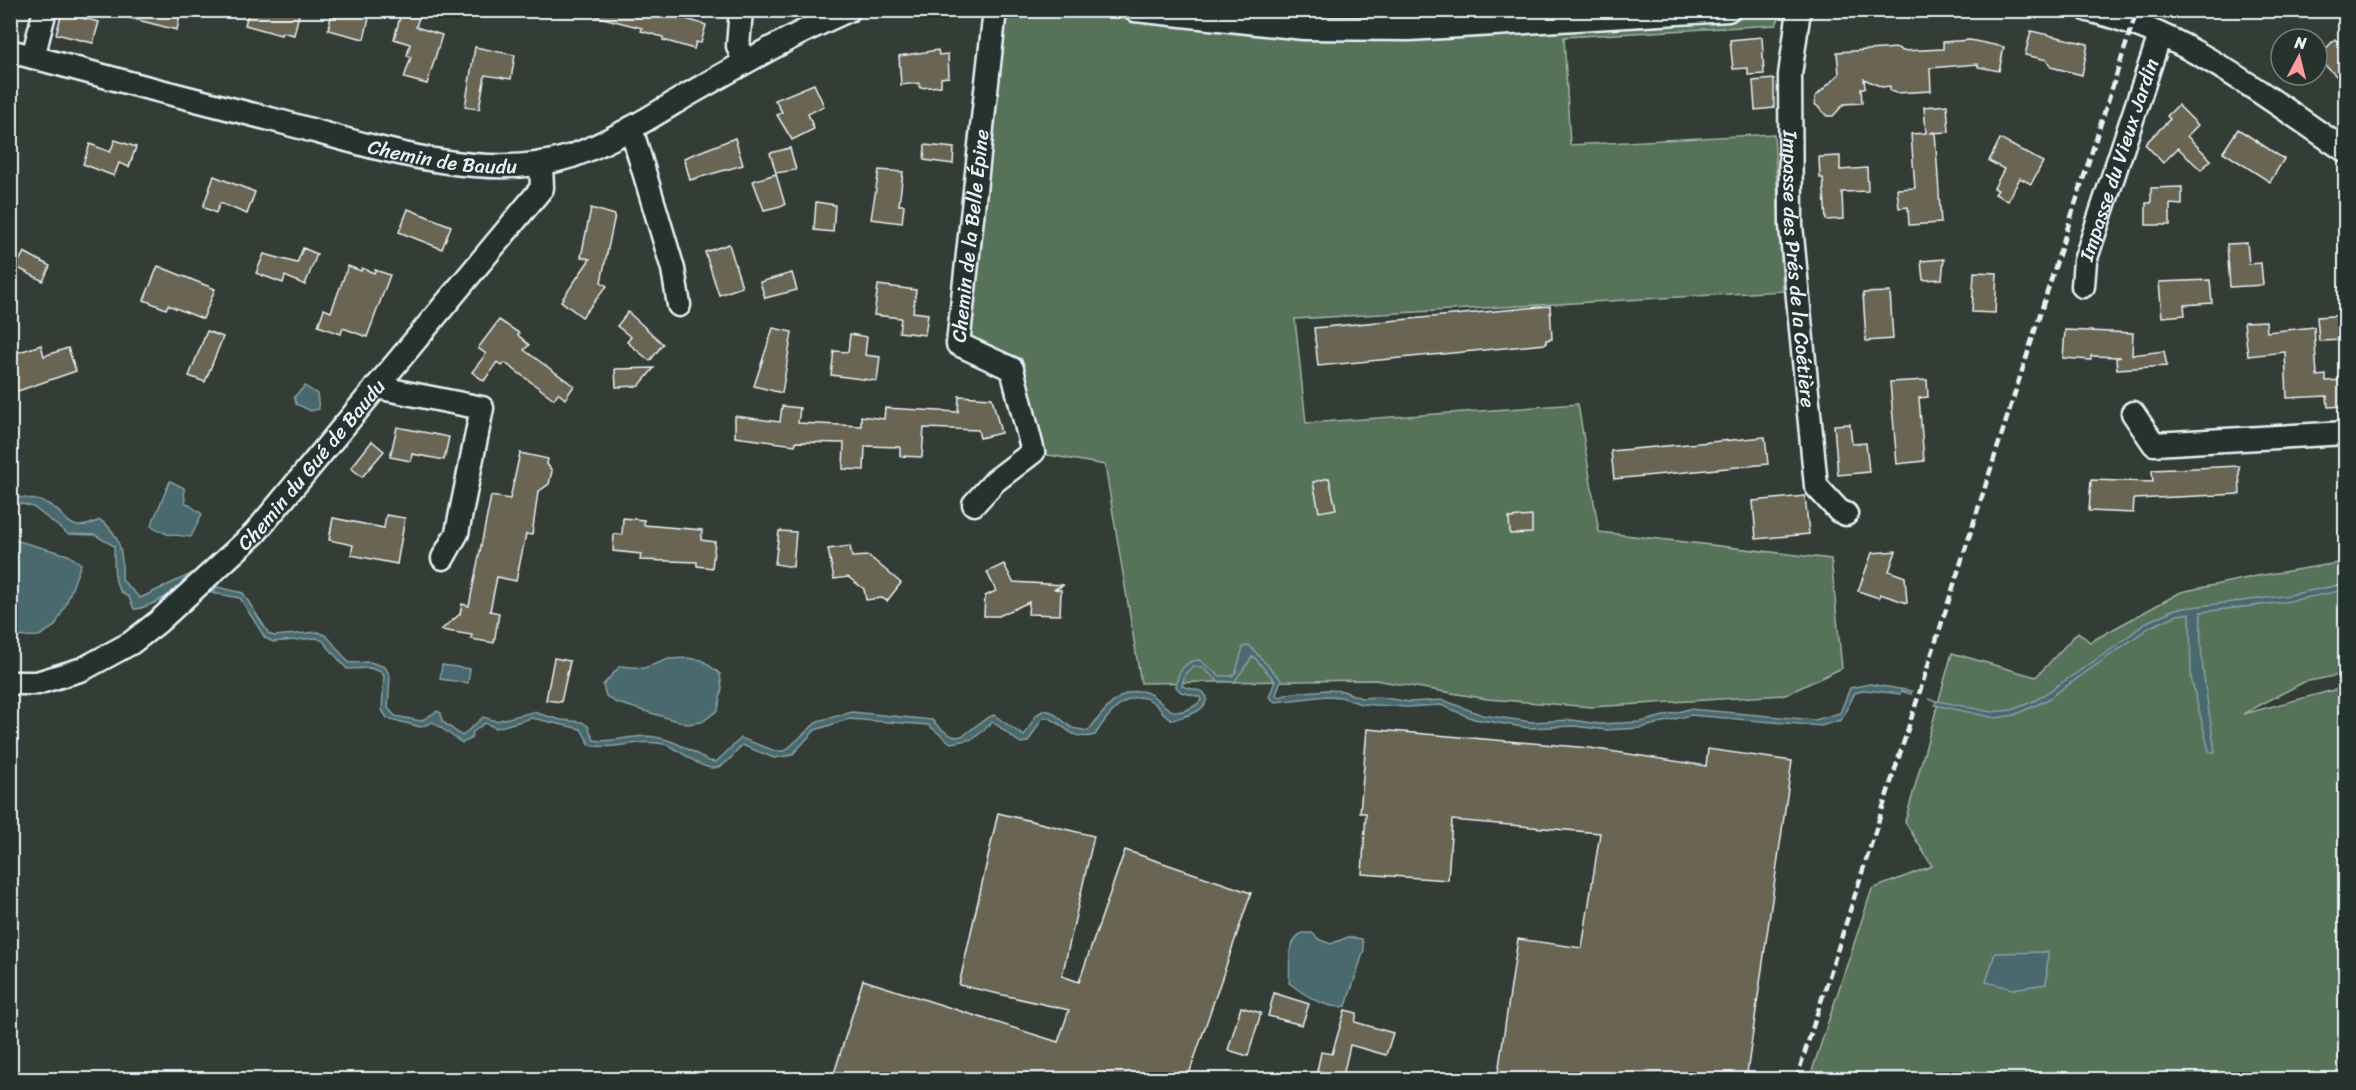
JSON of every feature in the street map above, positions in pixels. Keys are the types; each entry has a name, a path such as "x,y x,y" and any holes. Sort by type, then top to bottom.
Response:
{"street":[{"path":"33,57 45,10"},
{"path":"741,10 738,46 744,62"},
{"name":"Chemin de Baudu","path":"10,51 127,85 413,155 483,166 541,163 573,155 631,128 744,62 810,27 849,10"},
{"name":"Chemin de la Belle Épine","path":"974,504 995,482 1033,452 1012,369 958,344 995,10"},
{"path":"1135,10 1304,27 1409,29 1728,10"},
{"name":"Impasse des Prés de la Coétière","path":"1799,10 1791,75 1792,259 1816,486 1839,511 1846,514"},
{"path":"2088,10 2124,20 2209,58 2343,144"},
{"name":"Impasse du Vieux Jardin","path":"2083,286 2085,261 2160,35"},
{"path":"631,128 673,269 679,305"},
{"name":"Chemin du Gué de Baudu","path":"10,683 37,683 83,669 131,643 158,622 255,533 542,188 541,163"},
{"path":"376,387 482,408 457,533 442,558"},
{"path":"2133,413 2154,444 2346,433"}],"green space":[{"path":"1006,11 1782,11 1776,25 1564,37 1570,145 1774,134 1783,291 1295,319 1306,423 1578,404 1599,532 1831,559 1842,668 1785,695 1592,707 1487,699 1375,680 1141,683 1105,465 1043,454 1022,359 969,337"},
{"path":"2345,562 2345,674 2304,682 2243,714 2345,687 2345,1079 1809,1080 1872,889 1932,866 1905,822 1952,653 2036,677 2078,632 2090,642 2181,592 2257,576"}],"water":[{"path":"305,386 317,394 319,409 311,411 296,404 294,397"},
{"path":"170,481 184,488 185,502 202,514 191,537 167,534 151,526"},
{"path":"11,496 44,502 74,525 80,526 100,520 113,532 120,547 122,580 140,598 193,573 198,574 167,596 134,609 129,597 123,594 116,582 114,546 95,535 68,534 33,507 11,501"},
{"path":"11,539 68,555 81,564 55,626 39,636 11,637"},
{"path":"2345,584 2345,590 2285,602 2201,612 2203,665 2215,753 2209,751 2191,678 2190,613 2177,615 2150,627 2045,701 2014,715 1996,718 1935,705 1936,701 1928,699 1991,712 2012,710 2036,700 2112,649 2147,622 2175,609 2284,596"},
{"path":"217,587 243,593 269,634 274,636 318,632 327,636 349,663 370,662 385,667 390,676 388,708 395,716 421,721 437,711 441,713 442,721 462,736 483,717 496,721 533,712 561,720 582,722 588,726 594,740 655,737 673,742 709,761 716,762 741,738 775,751 785,751 818,721 852,712 932,720 951,736 958,737 994,715 1024,736 1036,715 1044,710 1052,712 1072,728 1088,731 1116,700 1130,692 1138,691 1151,695 1172,710 1186,710 1201,700 1200,697 1181,692 1176,687 1178,677 1185,665 1199,660 1220,676 1232,676 1236,672 1243,647 1249,645 1281,680 1276,695 1279,697 1293,693 1327,690 1343,691 1361,698 1379,697 1410,702 1443,700 1482,715 1532,722 1572,720 1599,724 1641,722 1689,709 1815,720 1840,713 1850,688 1870,684 1912,691 1911,694 1901,691 1900,694 1866,690 1855,693 1841,720 1821,726 1690,715 1641,728 1606,730 1574,726 1529,728 1474,719 1441,705 1406,707 1361,704 1341,697 1327,696 1275,702 1269,697 1275,681 1253,656 1234,682 1218,681 1202,667 1193,666 1185,674 1182,686 1203,692 1207,697 1206,702 1194,713 1173,720 1155,704 1137,697 1128,700 1112,712 1095,735 1079,736 1043,717 1028,742 1020,743 993,722 973,739 951,743 928,725 849,719 815,730 792,755 774,758 742,745 726,762 714,768 701,765 664,744 645,742 609,747 590,745 581,729 532,718 496,728 485,723 473,732 471,739 462,743 433,722 420,727 387,718 382,710 384,676 381,672 370,668 347,669 323,641 317,638 273,642 265,638 240,598 212,593"},
{"path":"669,659 702,660 720,674 722,688 718,710 702,722 687,724 615,702 606,696 603,685 620,666 644,668"},
{"path":"442,665 470,669 468,683 440,679"},
{"path":"1302,933 1312,933 1320,940 1331,944 1348,937 1362,939 1364,950 1346,1006 1323,1004 1289,983 1291,949 1297,937"},
{"path":"2048,952 2046,984 2013,989 1986,982 1995,953"}],"building":[{"path":"123,10 181,10 177,30 122,16"},
{"path":"249,10 300,10 294,35 282,32 281,35 245,25"},
{"path":"343,10 371,10 364,39 328,30 332,13 342,15"},
{"path":"402,10 421,10 416,27 442,35 427,84 404,78 411,57 407,56 410,44 394,39"},
{"path":"595,10 657,10 706,25 701,43 696,42 694,49 663,40 663,37 641,31 642,28 595,16"},
{"path":"62,13 99,22 93,43 56,34"},
{"path":"2031,31 2088,44 2082,75 2051,67 2047,60 2025,55"},
{"path":"1762,37 1764,74 1748,75 1748,68 1733,69 1730,40"},
{"path":"2335,39 2346,49 2346,85 2329,69 2329,45"},
{"path":"1970,40 2004,47 1999,71 1978,67 1978,64 1930,68 1931,91 1896,93 1890,91 1890,86 1882,87 1864,79 1865,88 1861,88 1862,103 1844,104 1833,116 1827,116 1815,104 1815,97 1839,74 1837,52 1898,48 1902,51 1943,49 1943,42"},
{"path":"475,47 515,55 511,79 485,75 479,109 465,107"},
{"path":"938,50 939,55 948,54 949,77 941,78 941,86 920,88 919,83 901,85 899,56"},
{"path":"1774,79 1774,108 1755,110 1753,81"},
{"path":"814,84 824,106 808,114 814,129 792,140 777,115 782,112 775,100"},
{"path":"1947,105 1949,132 1935,133 1941,223 1909,225 1908,207 1899,208 1897,189 1915,188 1911,134 1926,133 1924,107"},
{"path":"2178,105 2198,125 2187,136 2211,160 2201,170 2178,148 2163,163 2145,144 2170,119 2167,116"},
{"path":"2238,129 2284,159 2270,182 2223,152"},
{"path":"735,138 743,165 690,180 684,158"},
{"path":"2000,139 2043,162 2031,184 2020,178 2008,201 1995,194 1998,190 1994,188 2004,169 1989,161"},
{"path":"115,140 136,147 129,167 119,163 114,176 83,164 90,144 110,152"},
{"path":"925,145 954,148 953,164 924,160"},
{"path":"790,148 796,170 776,173 770,153"},
{"path":"1840,156 1840,170 1867,168 1868,191 1842,192 1843,219 1826,220 1819,157"},
{"path":"879,170 903,172 899,205 904,205 902,223 871,219"},
{"path":"776,174 785,205 764,210 753,181"},
{"path":"214,176 255,192 247,214 220,203 216,213 203,207"},
{"path":"2182,187 2182,205 2170,204 2170,225 2146,225 2146,203 2151,203 2151,188"},
{"path":"816,202 835,205 833,232 814,230"},
{"path":"591,208 615,215 601,282 607,286 582,317 561,301 590,259 581,257"},
{"path":"408,209 451,226 442,249 399,232"},
{"path":"2247,243 2249,264 2261,263 2263,285 2230,287 2227,244"},
{"path":"729,244 742,287 719,295 705,252"},
{"path":"303,248 317,254 305,285 285,276 283,283 256,273 264,254 297,263"},
{"path":"24,252 50,266 43,281 16,267"},
{"path":"1944,259 1942,279 1923,280 1921,261"},
{"path":"158,266 215,289 203,319 168,305 166,309 144,300"},
{"path":"348,266 361,271 362,268 374,273 375,270 390,275 367,337 343,328 341,334 318,326 324,309 331,312"},
{"path":"1974,272 1997,273 1995,313 1972,312"},
{"path":"792,273 797,290 765,298 760,282"},
{"path":"2210,280 2212,303 2184,305 2185,315 2162,317 2159,282"},
{"path":"878,285 916,290 913,312 928,314 925,335 899,332 901,318 874,315"},
{"path":"1890,292 1893,339 1866,341 1863,293"},
{"path":"1550,306 1552,339 1546,340 1546,344 1318,366 1314,328"},
{"path":"628,312 663,344 650,361 627,342 631,337 617,326"},
{"path":"2346,315 2346,340 2319,341 2317,317"},
{"path":"499,320 519,333 518,335 529,345 524,350 574,386 565,399 558,393 554,399 505,363 502,366 497,362 484,381 472,372 486,354 478,348"},
{"path":"2266,321 2267,332 2314,327 2317,376 2326,375 2326,381 2346,380 2346,406 2328,407 2327,396 2287,398 2285,352 2248,356 2244,322"},
{"path":"773,328 792,332 782,393 754,386"},
{"path":"2065,330 2133,333 2132,355 2164,351 2167,366 2117,369 2116,358 2121,357 2091,356 2091,360 2063,358"},
{"path":"207,331 223,337 205,382 189,376"},
{"path":"850,334 867,337 865,355 880,357 877,381 831,375 834,351 848,352"},
{"path":"41,345 44,356 68,348 76,371 15,392 10,377 10,355"},
{"path":"654,368 639,386 616,387 615,369"},
{"path":"1927,380 1928,397 1919,398 1924,461 1897,464 1890,382"},
{"path":"959,396 992,398 1001,433 980,438 978,430 924,428 922,457 900,456 900,447 865,446 864,470 843,469 844,443 796,442 795,445 735,437 735,416 780,422 782,406 800,408 798,423 861,426 861,416 884,419 885,408 958,412"},
{"path":"1850,424 1852,444 1866,443 1869,472 1838,475 1834,425"},
{"path":"397,427 449,437 444,460 412,454 411,461 390,457"},
{"path":"1765,437 1768,464 1614,479 1611,451"},
{"path":"372,441 384,451 362,477 351,468"},
{"path":"520,453 548,459 547,464 552,471 549,484 538,492 532,535 526,534 516,581 497,577 490,611 499,613 494,643 471,639 472,635 441,630 460,614 462,604 469,606 491,496 510,499"},
{"path":"2239,466 2240,494 2134,499 2133,513 2089,511 2091,480 2153,482 2152,470"},
{"path":"1329,478 1336,509 1319,512 1313,482"},
{"path":"1805,496 1809,534 1756,539 1753,501"},
{"path":"386,515 405,518 397,564 351,555 353,545 329,540 333,518 384,528"},
{"path":"1532,516 1532,533 1510,534 1509,518"},
{"path":"623,518 644,520 644,525 702,530 701,540 715,542 712,568 697,566 697,562 640,560 641,554 613,551 614,534 622,535"},
{"path":"779,531 796,532 793,567 775,564"},
{"path":"850,546 852,557 869,556 901,583 887,601 882,598 866,600 864,589 848,577 834,579 828,549"},
{"path":"1896,551 1889,571 1905,577 1907,603 1880,594 1879,598 1858,591 1872,553"},
{"path":"1004,564 1013,582 1064,585 1055,589 1061,590 1060,615 1028,614 1029,602 999,616 984,616 985,596 996,591 987,572"},
{"path":"554,658 570,661 561,702 546,700"},
{"path":"1367,729 1590,748 1706,766 1708,749 1792,761 1746,1080 1497,1080 1518,939 1582,948 1600,833 1452,820 1448,880 1362,874 1366,813 1360,813"},
{"path":"998,813 1094,836 1062,976 1079,982 1125,850 1251,893 1187,1080 832,1080 863,980 1058,1042 1069,1010 959,985"},
{"path":"1274,993 1309,1004 1302,1025 1268,1016"},
{"path":"1241,1007 1261,1013 1248,1056 1228,1050"},
{"path":"1345,1010 1357,1013 1355,1022 1393,1033 1386,1055 1350,1045 1343,1076 1317,1071 1321,1052 1332,1054"}],"railway":[{"path":"1796,1080 2137,10"}]}
